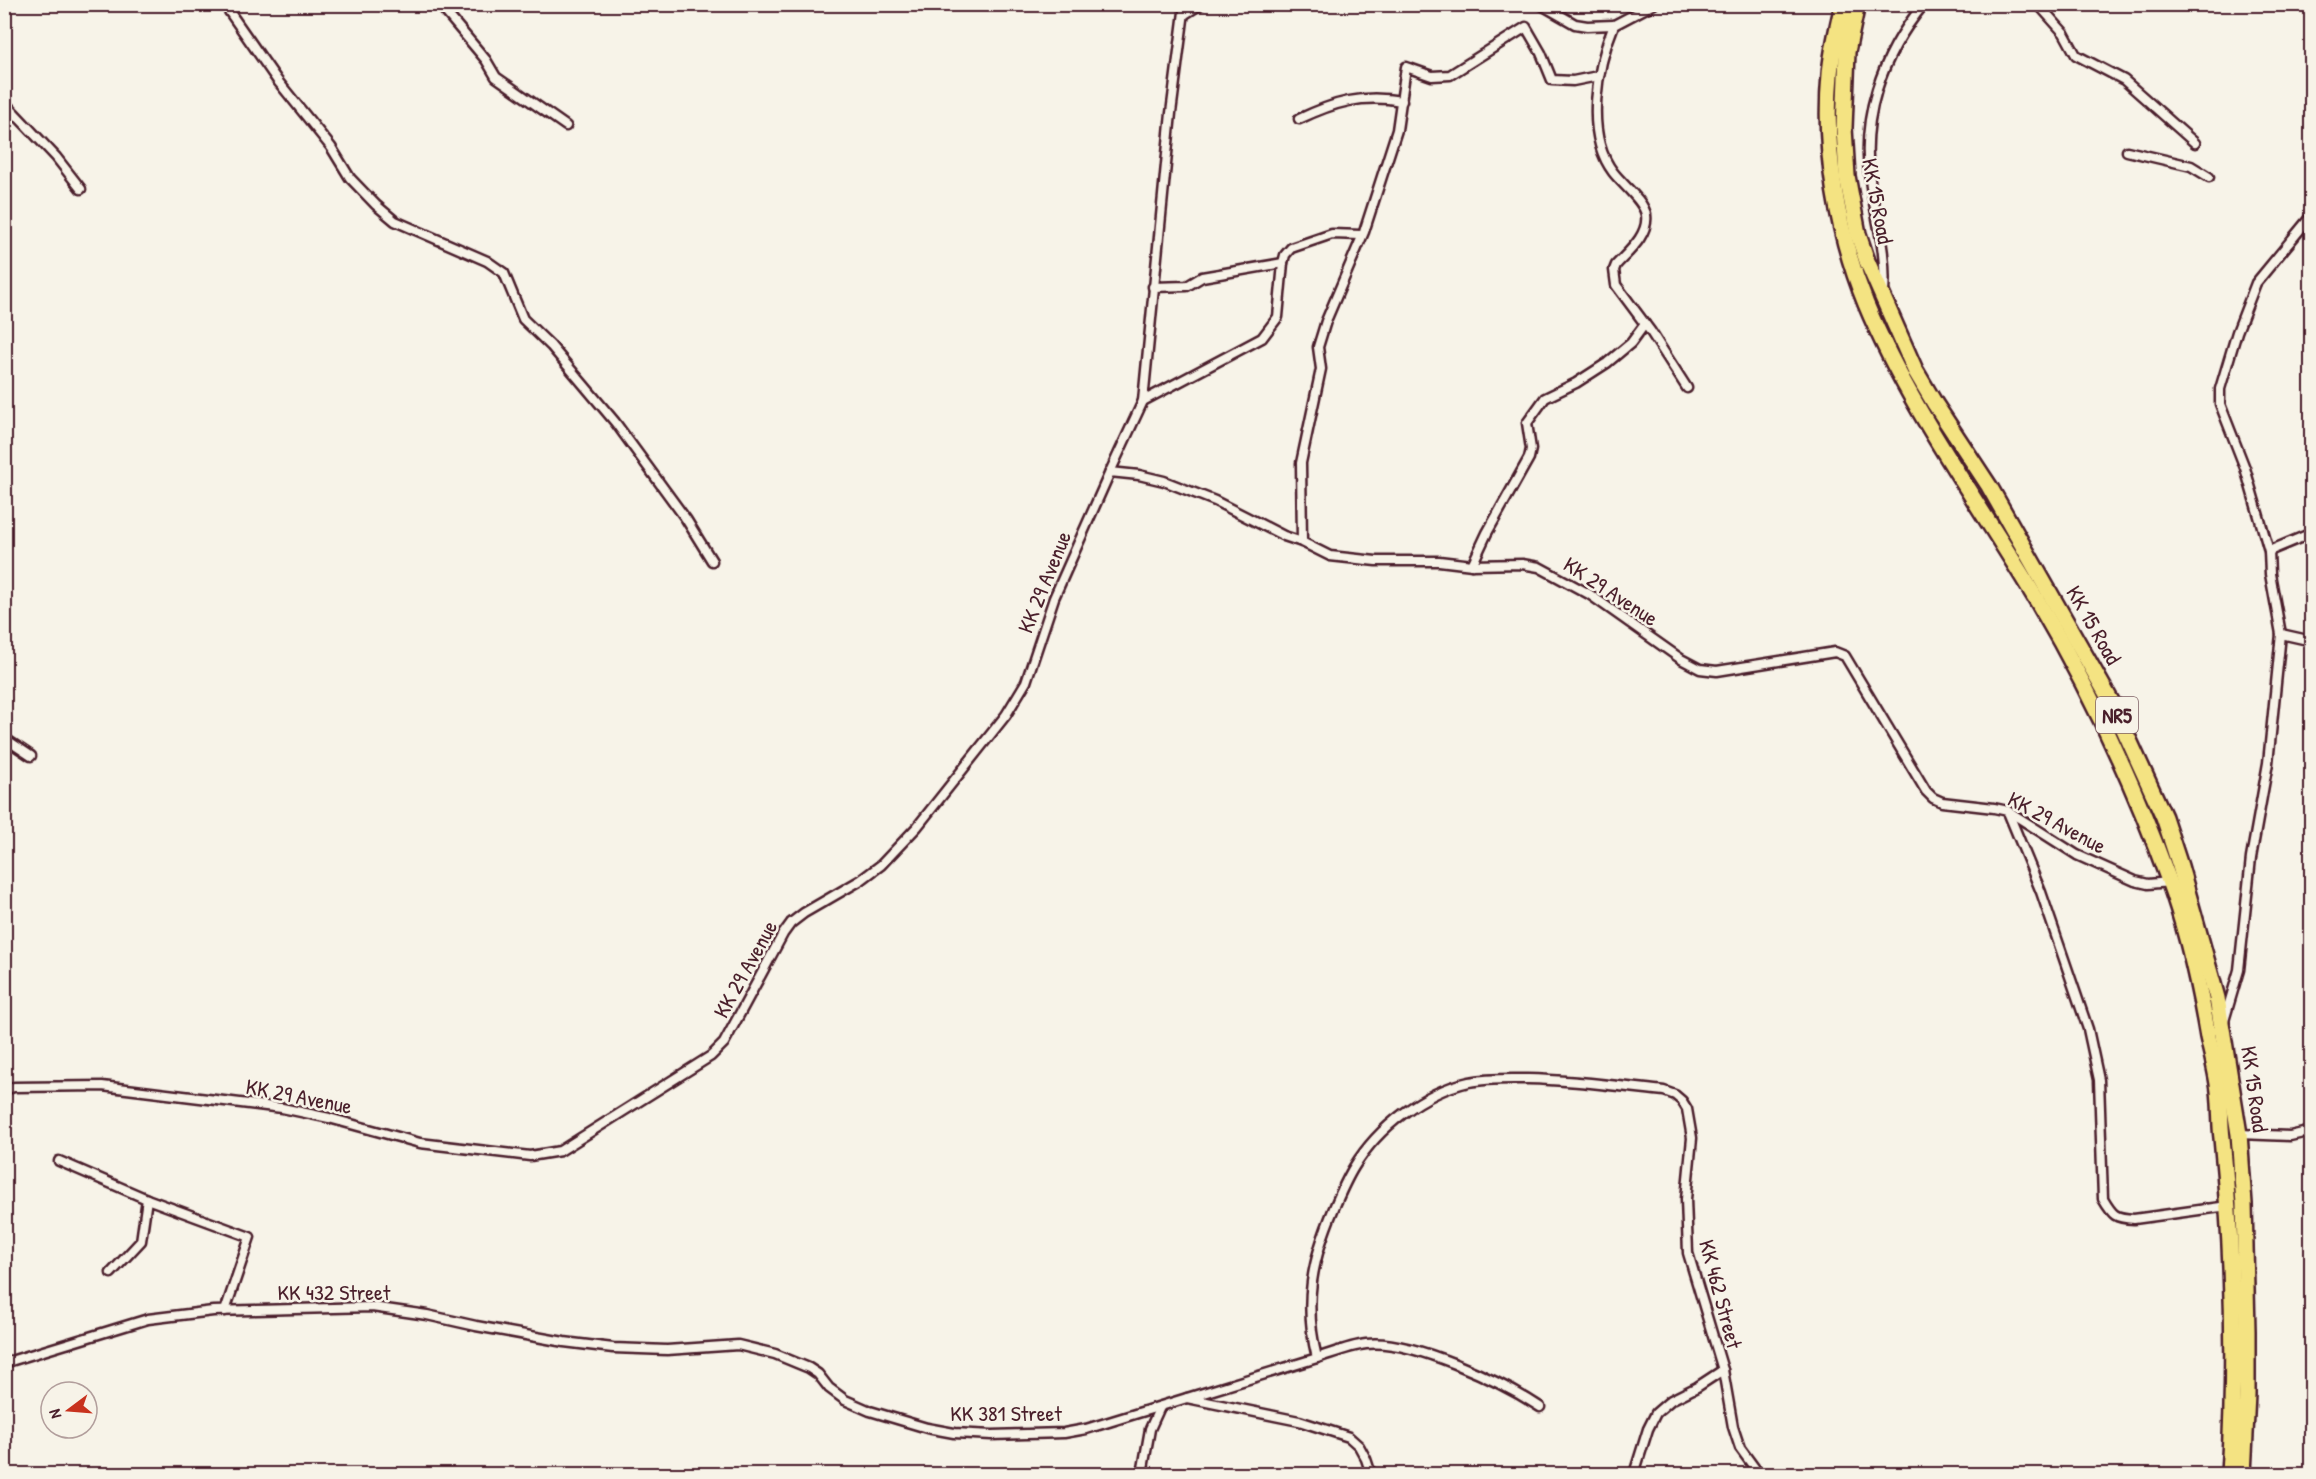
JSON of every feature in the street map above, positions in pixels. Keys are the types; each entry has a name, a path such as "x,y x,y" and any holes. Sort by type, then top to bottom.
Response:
{"highway":[{"name":"KK 15 Road","path":"1843,4 1830,72 1828,116 1838,210 1853,268 1866,303 1912,396 2016,566 2079,676 2131,782 2170,882 2201,999 2219,1091 2228,1206 2233,1347 2229,1474"},
{"name":"KK 15 Road","path":"1857,4 1847,52 1844,90 1847,176 1858,234 1867,261 1920,378 1989,486 2112,703 2164,817 2180,866 2222,1024 2239,1134 2244,1204 2247,1363 2243,1474"},
{"path":"2228,1206 2244,1204"}],"street":[{"path":"224,4 277,80 331,147 350,178 376,205 395,221 487,261 504,273 524,319 551,346 615,422 686,519 712,561"},
{"path":"439,4 486,60 496,76 566,126"},
{"path":"1110,472 1143,401 1171,113 1185,9 1201,4"},
{"path":"1540,4 1575,24 1587,26 1614,25 1654,4"},
{"path":"1883,297 1885,259 1870,184 1866,144 1870,115 1876,91 1891,52 1903,30 1924,4"},
{"path":"2038,4 2064,33 2076,54 2124,80 2195,143"},
{"path":"1614,25 1598,76 1596,123 1603,156 1611,170 1642,204 1646,216 1641,238 1616,265 1614,270 1617,285 1687,388"},
{"path":"1302,542 1301,463 1321,369 1318,347 1326,321 1361,235 1397,130 1406,67 1432,76 1450,75 1526,27 1541,52 1552,80 1573,81 1598,76"},
{"path":"1299,119 1323,108 1357,98 1380,97 1402,101"},
{"path":"4,102 56,158 81,189"},
{"path":"2127,152 2191,166 2209,177"},
{"path":"2222,1024 2239,970 2251,858 2268,763 2281,634 2268,551 2246,468 2220,404 2220,389 2237,332 2256,283 2312,215"},
{"path":"1143,401 1262,338 1278,317 1283,263 1285,255 1291,249 1332,234 1361,235"},
{"path":"1153,287 1187,285 1202,277 1283,263"},
{"path":"1472,565 1487,533 1529,458 1531,449 1527,423 1530,417 1545,398 1576,383 1608,363 1631,343 1645,324"},
{"name":"KK 29 Avenue","path":"4,1090 14,1087 102,1086 282,1108 329,1118 420,1143 530,1156 560,1150 711,1056 724,1043 791,923 881,865 916,828 1006,715 1026,682 1054,598 1110,472 1139,475 1164,481 1215,501 1284,536 1330,556 1376,561 1439,561 1472,565 1522,564 1548,571 1589,594 1681,659 1700,669 1717,671 1835,652 1841,653 1845,656 1926,791 1933,798 1942,802 2008,811 2077,855 2135,881 2148,884 2170,882"},
{"path":"2268,551 2312,532"},
{"path":"2281,634 2312,641"},
{"path":"4,738 31,756"},
{"path":"2008,811 2041,892 2088,1029 2099,1080 2103,1198 2111,1213 2119,1218 2134,1219 2228,1206"},
{"name":"KK 462 Street","path":"1317,1358 1310,1331 1310,1301 1313,1271 1324,1233 1354,1166 1382,1133 1410,1109 1441,1091 1455,1086 1500,1079 1561,1080 1664,1091 1675,1095 1682,1101 1689,1118 1692,1138 1686,1199 1687,1244 1723,1370 1733,1427 1740,1448 1759,1474"},
{"path":"2239,1134 2290,1136 2312,1131"},
{"path":"59,1161 147,1199 250,1237 225,1311"},
{"path":"111,1273 141,1241 147,1199"},
{"name":"KK 432 Street","path":"4,1363 148,1319 225,1311 372,1306 564,1342 613,1348 667,1350 738,1345"},
{"name":"KK 381 Street","path":"738,1345 775,1354 809,1368 845,1400 870,1411 915,1425 954,1433 1001,1435 1064,1433 1086,1429 1367,1343 1398,1346 1469,1370 1522,1395 1540,1407"},
{"path":"1634,1474 1648,1429 1656,1413 1671,1400 1723,1370"},
{"path":"1187,1398 1299,1421 1349,1437 1359,1446 1371,1474"},
{"path":"1142,1474 1150,1430 1160,1407"}]}
